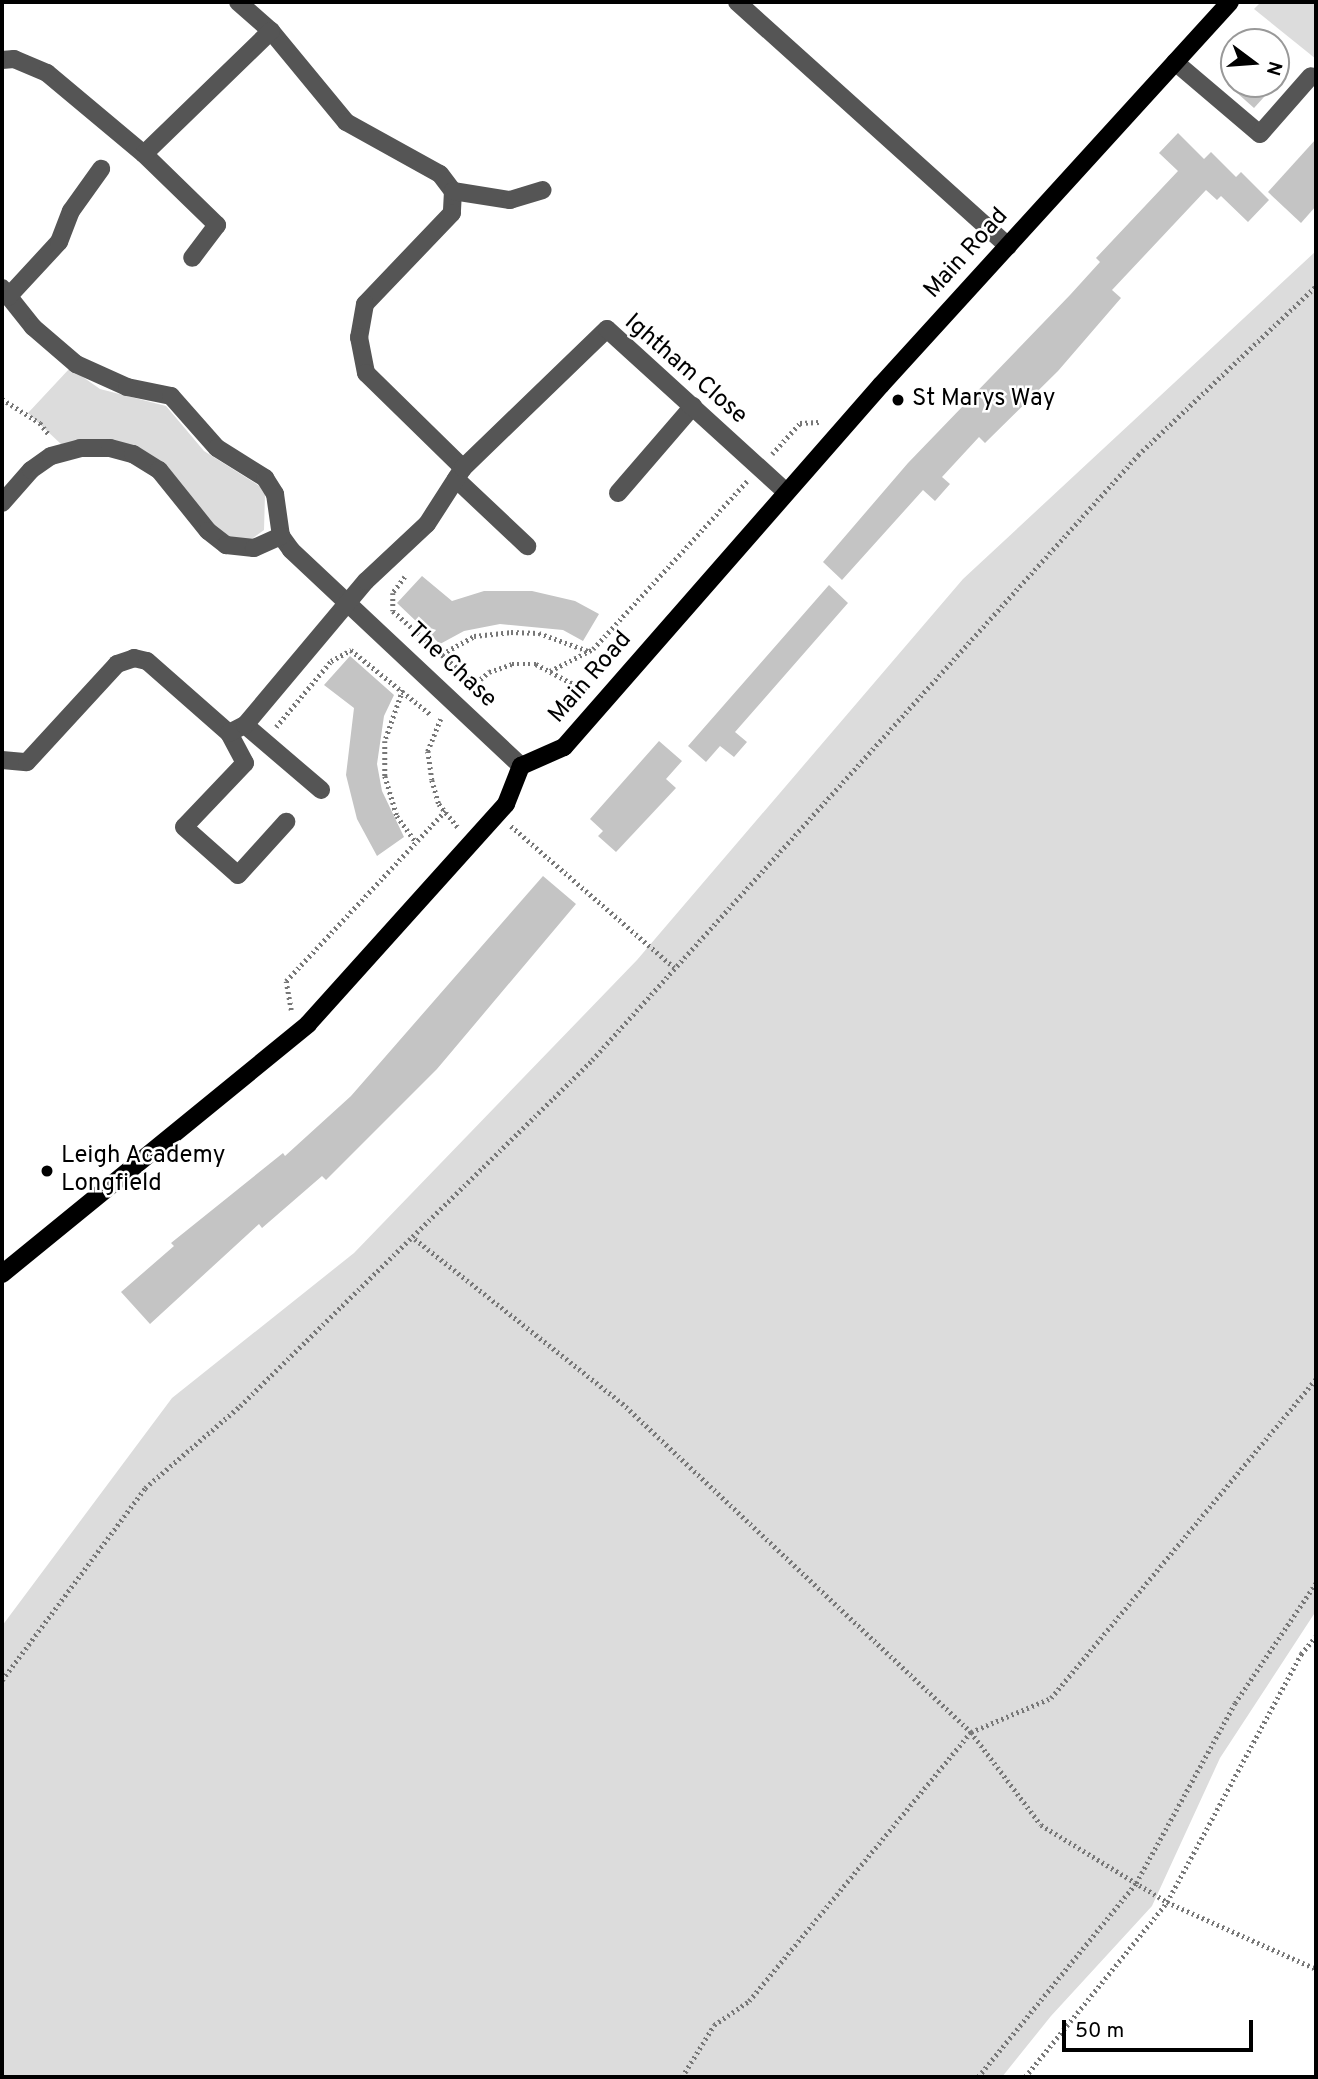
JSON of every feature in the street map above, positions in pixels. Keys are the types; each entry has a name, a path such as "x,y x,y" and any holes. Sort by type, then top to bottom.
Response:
{"main road":[{"name":"Main Road","path":"521,766 564,747 849,421 1230,2"},
{"path":"2,1274 294,1035 506,804 521,766"}],"street":[{"path":"238,2 271,31 346,122 440,174 453,191 452,213 365,304 359,337 366,373 527,546"},
{"path":"737,2 1008,246"},
{"path":"144,154 271,31"},
{"path":"2,60 14,60 47,73 144,154 216,225 192,258"},
{"path":"1175,62 1260,134 1311,76"},
{"path":"2,503 31,470 66,451 110,448 146,461 174,484 208,531 230,547 254,548 281,536 275,494 265,478 217,448 171,396 127,387 76,364 33,327 5,293 59,242 71,211 100,169"},
{"path":"453,191 510,200 542,190"},
{"name":"Ightham Close","path":"459,474 607,329 786,492"},
{"path":"618,493 693,406"},
{"path":"229,733 246,725 347,602 427,524 459,474"},
{"name":"The Chase","path":"281,536 521,766"},
{"path":"2,760 27,762 117,664 134,657 147,661 229,733 245,762 184,827 238,875 286,822"},
{"path":"246,725 321,790"}],"path":[{"path":"2,1680 145,1488 240,1406 415,1239 592,1060 1138,454 1316,286"},
{"path":"2,399 40,423 66,451"},
{"path":"550,671 589,651 800,423 849,421"},
{"path":"408,574 393,593 393,611 475,684"},
{"path":"442,654 474,636 511,632 539,634 589,651"},
{"path":"264,740 342,652 359,653 439,721"},
{"path":"403,690 385,741 385,776 397,816 416,842"},
{"path":"294,1035 286,981 444,811"},
{"path":"497,814 674,967"},
{"path":"415,1239 622,1403 971,1732 1041,1825 1167,1902 1316,1969"},
{"path":"682,2077 714,2025 749,2001 971,1732 1051,1698 1316,1379"},
{"path":"978,2077 1136,1883 1235,1703 1316,1583"},
{"path":"1025,2077 1167,1902 1301,1654 1316,1636"}],"shaded area":[{"path":"1261,2 1316,2 1316,59 1290,38 1290,28 1278,28 1254,9"},
{"path":"1316,251 1316,1611 1220,1758 1152,1906 1051,2016 1002,2077 2,2077 2,1626 172,1398 354,1253 637,960 963,579"},
{"path":"70,368 100,389 166,406 204,451 261,487 265,494 264,530 249,541 228,538 207,520 168,467 62,445 28,413"}],"building":[{"path":"1243,98 1263,98 1254,108"},
{"path":"1178,133 1204,159 1211,152 1236,177 1241,172 1269,200 1248,222 1221,196 1217,200 1206,190 1112,290 1121,298 1058,371 985,443 979,437 942,477 950,484 935,501 923,490 842,580 823,562 908,463 1070,295 1100,262 1096,258 1178,171 1159,153"},
{"path":"1316,139 1316,206 1301,223 1268,192"},
{"path":"422,576 452,601 484,591 532,591 575,601 599,614 583,641 563,630 500,624 464,631 440,644 397,603"},
{"path":"829,585 848,603 735,732 747,742 734,757 720,746 706,762 688,746"},
{"path":"350,656 394,695 384,716 377,764 382,791 404,837 377,856 357,819 346,775 354,708 324,685"},
{"path":"659,741 682,761 666,779 676,788 616,852 598,836 603,831 590,819"},
{"path":"543,876 576,904 437,1069 326,1180 322,1176 262,1228 259,1224 150,1324 121,1292 174,1246 171,1243 283,1153 285,1156 351,1096"}],"place":[{"name":"St Marys Way","path":"898,400"},
{"name":"Leigh Academy Longfield","path":"47,1171"}]}
